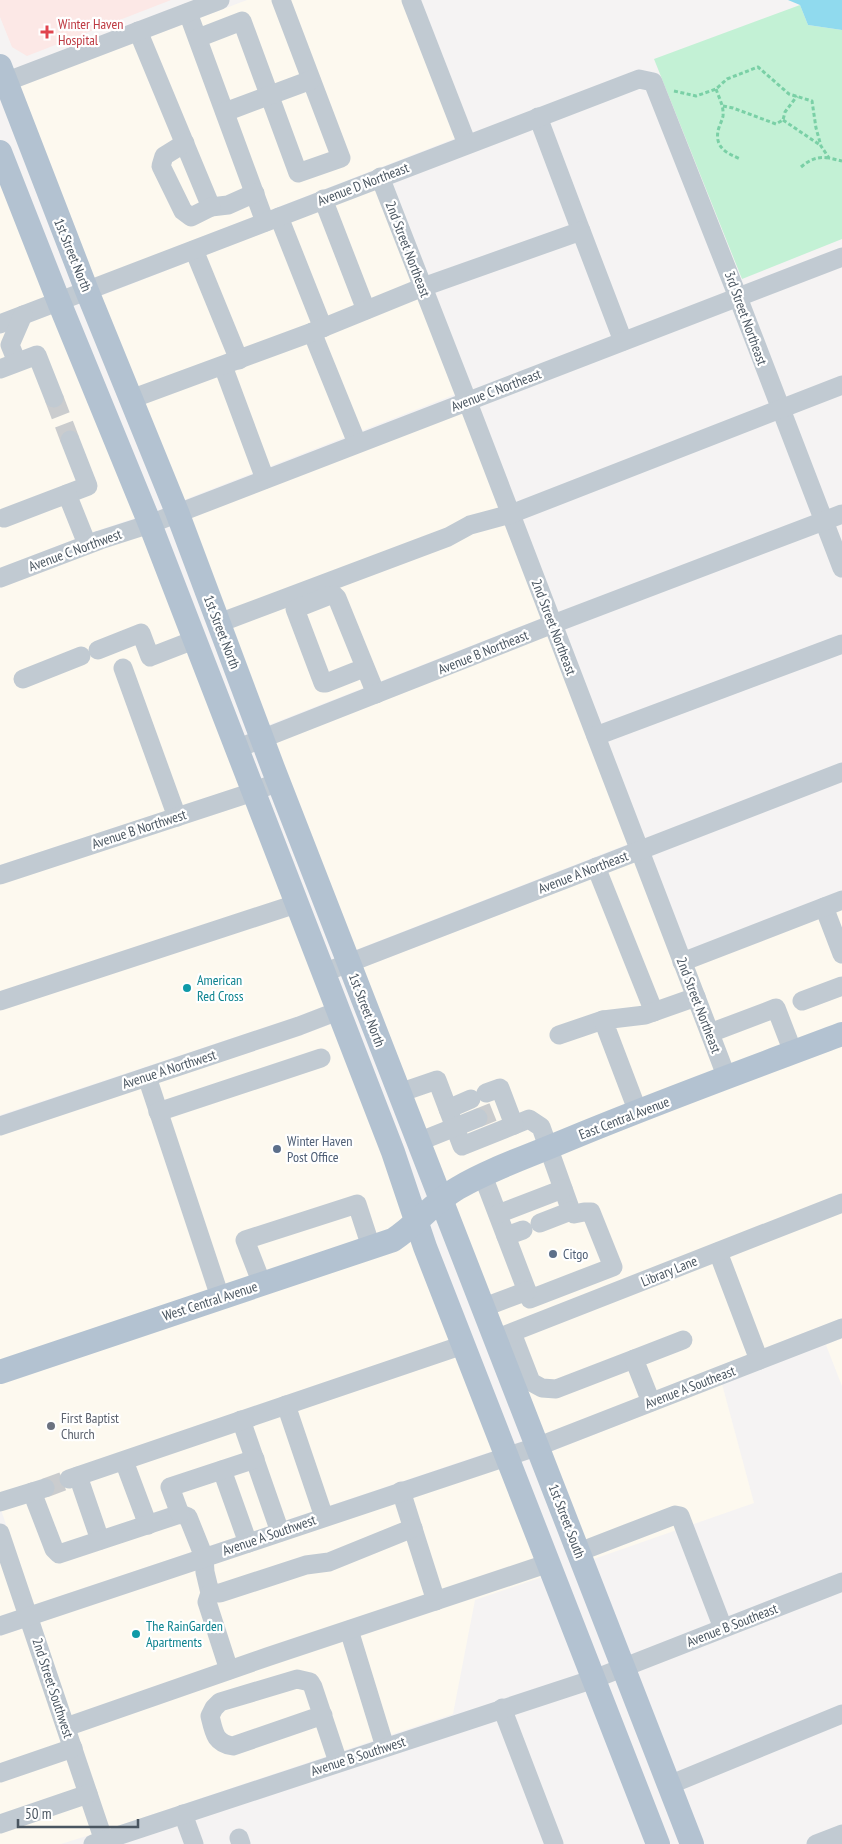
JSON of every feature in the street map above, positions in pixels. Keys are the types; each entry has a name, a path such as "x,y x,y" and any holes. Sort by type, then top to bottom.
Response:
{"main road":[{"name":"1st Street North","path":"2,77 177,512 278,782 441,1199"},
{"name":"1st Street North","path":"0,152 58,302 150,524 392,1152 416,1221"},
{"name":"East Central Avenue","path":"416,1221 441,1199 483,1176 638,1112 842,1034"},
{"name":"1st Street South","path":"441,1199 482,1308 504,1336 516,1366 538,1446 692,1844"},
{"name":"West Central Avenue","path":"0,1372 393,1240 408,1230 416,1221"},
{"path":"416,1221 658,1844"}],"street":[{"path":"2,77 138,31 220,0"},
{"path":"198,38 242,21 298,173 341,158 280,0"},
{"path":"411,0 467,144"},
{"path":"187,13 255,193 272,219 318,330 357,443"},
{"path":"138,31 211,207"},
{"name":"Avenue D Northeast","path":"0,324 639,79 653,82 656,88"},
{"path":"225,112 311,80"},
{"name":"3rd Street Northeast","path":"656,88 842,568"},
{"path":"538,117 623,341"},
{"path":"185,143 164,156 161,166 183,211 191,217 211,207 228,205 255,193"},
{"name":"2nd Street Northeast","path":"380,177 727,1078"},
{"path":"323,199 366,310"},
{"path":"131,399 318,330 423,287 581,231"},
{"path":"194,250 231,363 265,479"},
{"name":"Avenue C Northeast","path":"150,524 467,400 842,257"},
{"path":"23,315 5,343 8,366 37,355 54,398"},
{"path":"219,623 448,537 470,525 511,514 842,386"},
{"path":"4,518 88,486 70,440"},
{"path":"67,494 87,544"},
{"name":"Avenue B Northeast","path":"236,749 553,624 842,514"},
{"name":"Avenue C Northwest","path":"0,578 87,544 150,524"},
{"path":"364,668 326,683 323,682 295,609 328,596 334,595 337,598 376,694"},
{"path":"23,678 141,633 150,657 194,640"},
{"path":"596,736 842,644"},
{"path":"123,668 177,816"},
{"name":"Avenue A Northeast","path":"323,973 842,772"},
{"name":"Avenue B Northwest","path":"0,874 253,792 278,782"},
{"path":"596,867 654,1012"},
{"path":"682,962 842,900"},
{"path":"0,1001 296,904"},
{"path":"824,907 842,954"},
{"path":"802,1002 842,986"},
{"path":"559,1035 603,1020 645,1015 696,997"},
{"path":"710,1033 776,1008 793,1052"},
{"name":"Avenue A Northwest","path":"0,1126 299,1026 338,1011"},
{"path":"603,1020 638,1112"},
{"path":"158,1112 321,1058"},
{"path":"146,1077 220,1297"},
{"path":"399,1093 436,1080 462,1146 529,1119 541,1127 571,1211 574,1214 592,1212 613,1267 482,1308"},
{"path":"448,1109 500,1088 493,1112"},
{"path":"493,1112 514,1125"},
{"path":"418,1142 493,1112"},
{"path":"483,1176 498,1214 523,1230"},
{"path":"498,1214 562,1189"},
{"name":"Library Lane","path":"504,1336 842,1203"},
{"path":"262,1284 245,1240 356,1204 371,1247"},
{"path":"523,1230 571,1211"},
{"path":"523,1230 528,1295 538,1323"},
{"path":"718,1252 759,1360"},
{"name":"Avenue A Southeast","path":"538,1446 842,1328"},
{"path":"516,1366 531,1382 542,1388 556,1389 683,1340"},
{"path":"100,1540 74,1478 463,1345"},
{"path":"634,1359 651,1402"},
{"path":"286,1405 324,1517"},
{"path":"241,1420 280,1532"},
{"name":"Avenue A Southwest","path":"0,1626 538,1446"},
{"path":"180,1514 170,1487 255,1459"},
{"path":"124,1461 148,1525"},
{"path":"222,1470 248,1542"},
{"path":"0,1502 39,1490 54,1549 59,1554 180,1514 188,1517 204,1557 210,1593 207,1602 208,1610 229,1670"},
{"path":"402,1491 436,1601"},
{"path":"579,1552 675,1515 680,1516 723,1628"},
{"path":"210,1593 220,1593 306,1566 329,1562 413,1528"},
{"name":"2nd Street Southwest","path":"0,1533 88,1794 100,1843"},
{"path":"66,1727 229,1670 549,1564"},
{"name":"Avenue B Southeast","path":"623,1667 842,1582"},
{"path":"349,1630 384,1747"},
{"name":"Avenue B Southwest","path":"100,1843 338,1762 594,1679 623,1667"},
{"path":"323,1715 233,1746 223,1744 218,1740 210,1716 220,1702 297,1679 310,1682 323,1715 338,1762"},
{"path":"502,1708 554,1844"},
{"path":"669,1785 842,1714"},
{"path":"0,1773 73,1748"},
{"path":"0,1824 88,1794"},
{"path":"183,1814 194,1844"},
{"path":"816,1844 842,1834"}],"path":[{"path":"656,88 696,96 716,89 727,78 758,66 789,94 812,101 814,122 821,146 829,158"},
{"path":"716,89 723,106 718,144 722,150 740,159"},
{"path":"723,106 776,124 784,120 786,112 797,96"},
{"path":"784,120 821,146"},
{"path":"802,167 815,158 829,158 842,162"}],"shaded area":[{"name":"Winter Haven Hospital","path":"0,0 171,0 27,56 12,47 0,17"},
{"path":"247,0 402,0 456,138 91,280 17,87"},
{"path":"0,174 48,296 0,314"},
{"path":"376,189 456,394 181,501 98,297"},
{"path":"54,313 138,517 0,568 0,334"},
{"path":"463,412 542,618 266,726 188,518"},
{"path":"145,535 242,786 0,865 0,588 103,548"},
{"path":"549,635 628,844 353,951 273,744"},
{"path":"249,803 327,1005 0,1115 0,884"},
{"path":"635,862 716,1072 445,1186 359,969"},
{"path":"842,909 842,1023 731,1066 693,967"},
{"path":"334,1023 406,1218 389,1231 0,1362 0,1135"},
{"path":"842,1044 842,1318 543,1435 451,1203 505,1176"},
{"path":"413,1237 496,1450 34,1605 0,1507 0,1381"},
{"path":"842,1338 842,1386 826,1345 823,1346"},
{"path":"722,1384 754,1503 591,1560 550,1452"},
{"path":"503,1467 545,1576 475,1600 453,1714 109,1829 40,1622"},
{"path":"0,1557 18,1610 0,1616"},
{"path":"24,1628 93,1834 61,1844 0,1844 0,1636"}],"green space":[{"path":"800,5 808,25 842,30 842,239 742,279 654,59"}],"water":[{"path":"788,0 842,0 842,30 808,25 800,5"}],"tunnel":[{"path":"54,398 70,440"},
{"path":"478,1118 493,1112"},
{"path":"45,1488 69,1479"}],"place":[{"name":"Winter Haven Hospital","path":"47,32"},
{"name":"American Red Cross","path":"187,988"},
{"name":"Winter Haven Post Office","path":"277,1149"},
{"name":"Citgo","path":"553,1254"},
{"name":"First Baptist Church","path":"51,1426"},
{"name":"The RainGarden Apartments","path":"136,1634"}]}
